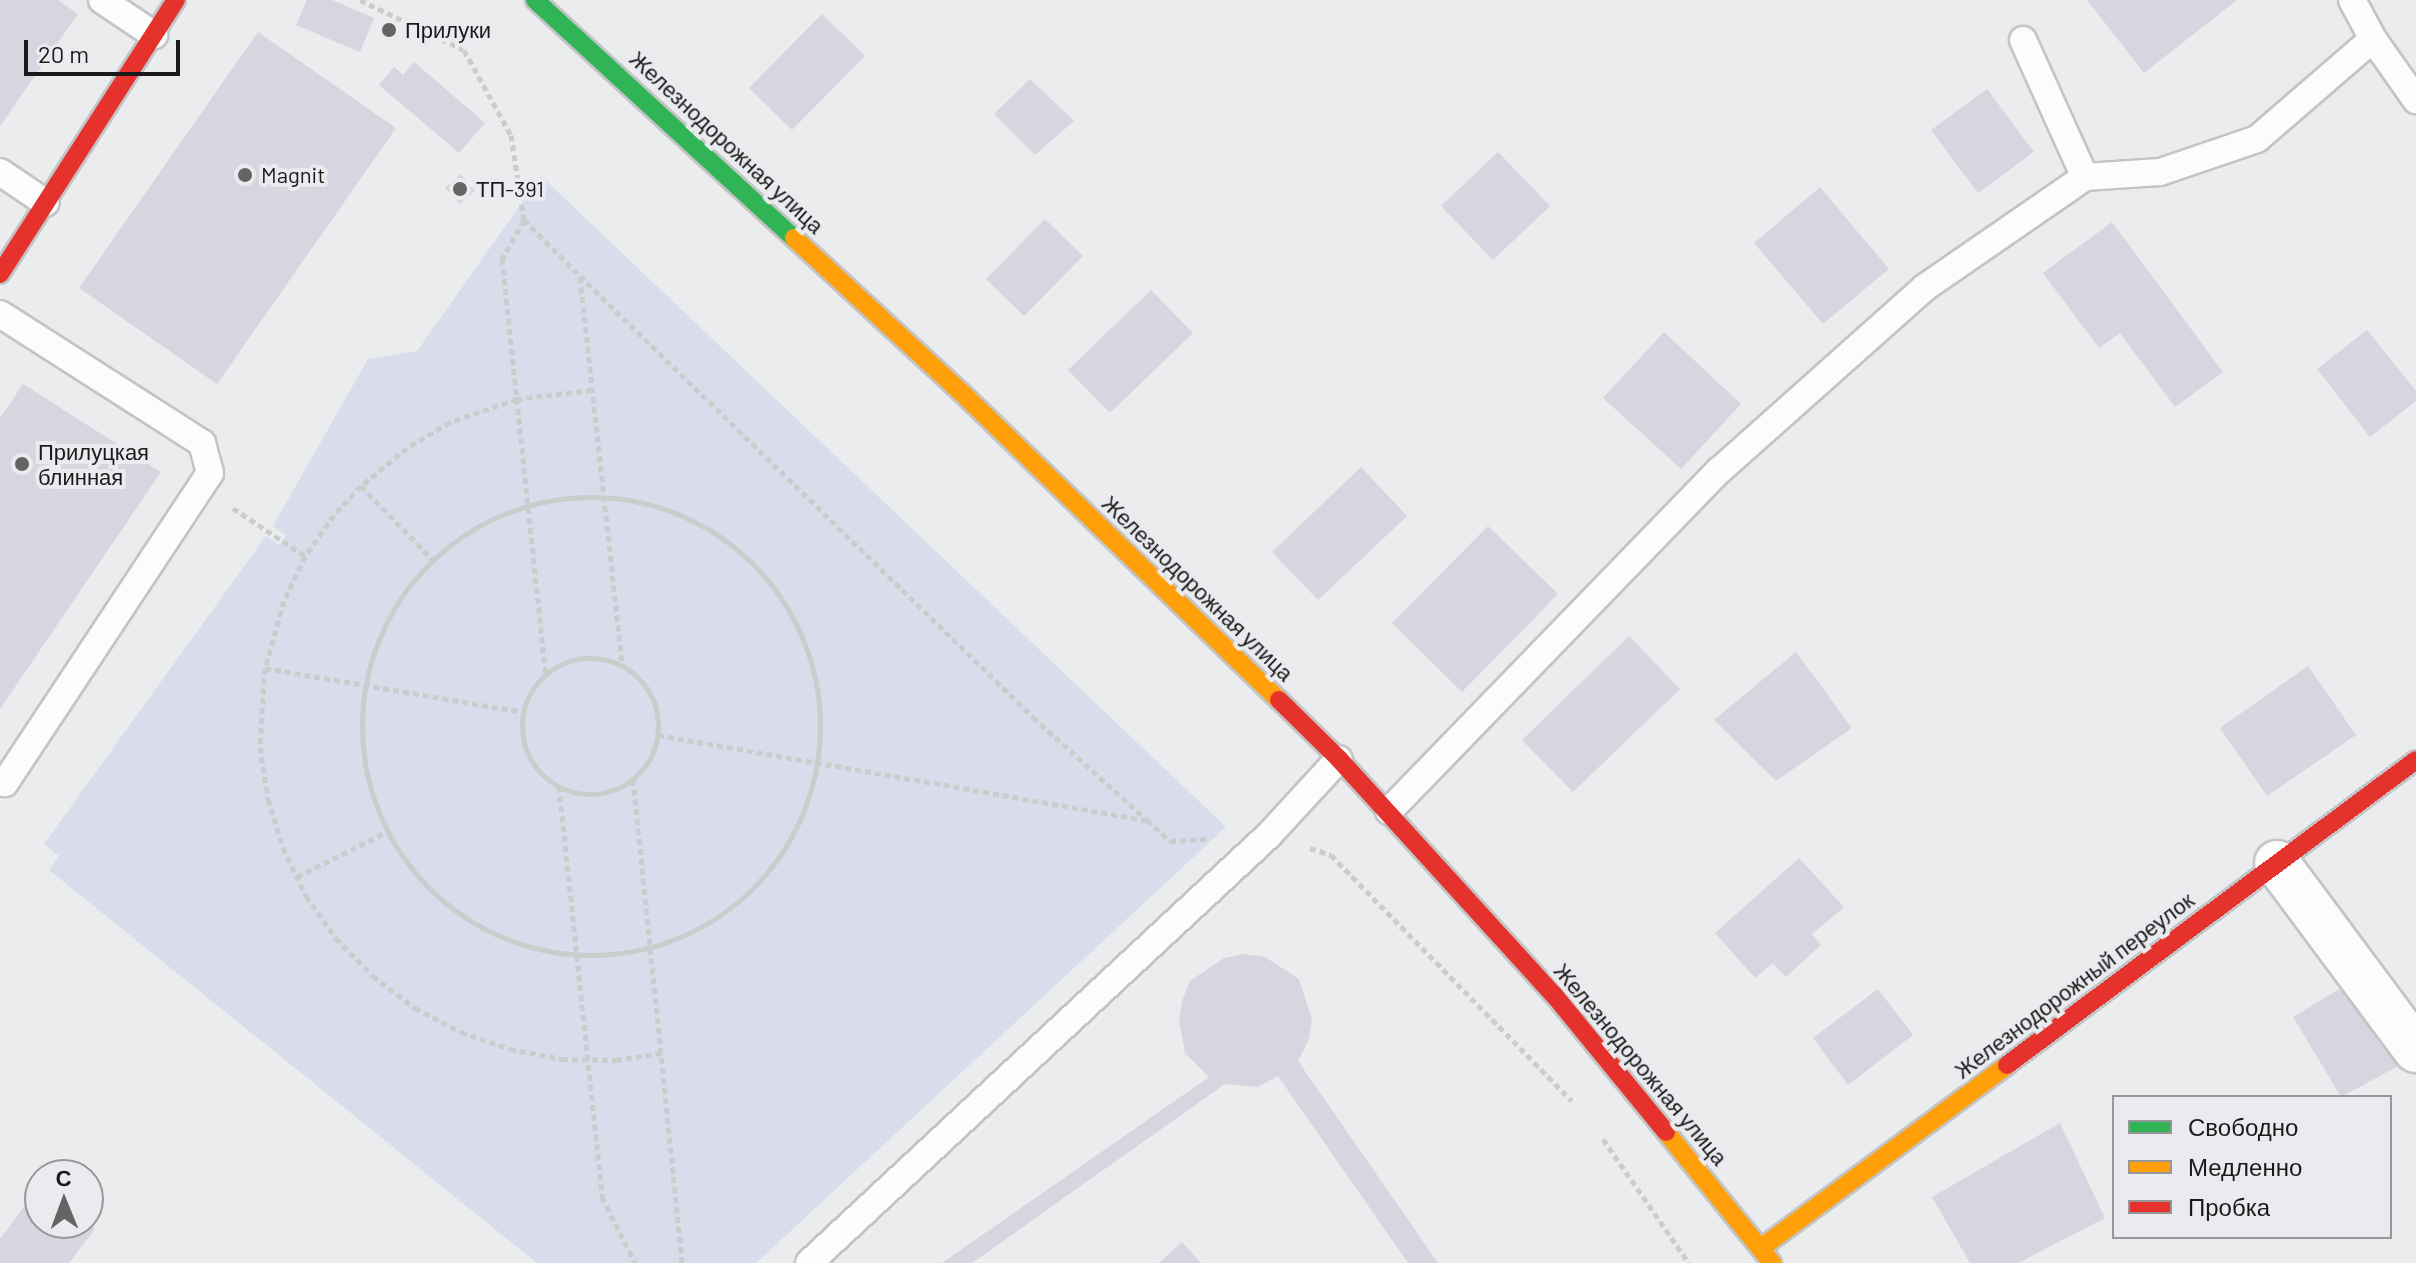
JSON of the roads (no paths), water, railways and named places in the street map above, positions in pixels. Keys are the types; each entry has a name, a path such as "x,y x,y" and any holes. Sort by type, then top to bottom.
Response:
{"street":[{"path":"0,274 176,0"},
{"name":"Железнодорожная улица","path":"535,0 961,392 1339,759 1554,995 1767,1256"},
{"name":"Железнодорожный переулок","path":"1767,1256 2277,863 2416,760"},
{"path":"2277,863 2416,1050"}],"lane":[{"path":"102,0 154,35"},
{"path":"2352,0 2373,39 2416,100"},
{"path":"1389,811 1720,470 1924,288 2085,177 2160,172 2257,139 2373,39"},
{"path":"2023,40 2085,177"},
{"path":"0,172 46,203"},
{"path":"0,314 202,443 210,473 5,783"},
{"path":"809,1263 1269,835 1339,759"}],"place":[{"name":"Прилуки","path":"389,30"},
{"name":"Magnit","path":"245,175"},
{"name":"ТП-391","path":"460,189"},
{"name":"Прилуцкая блинная","path":"22,464"}]}
